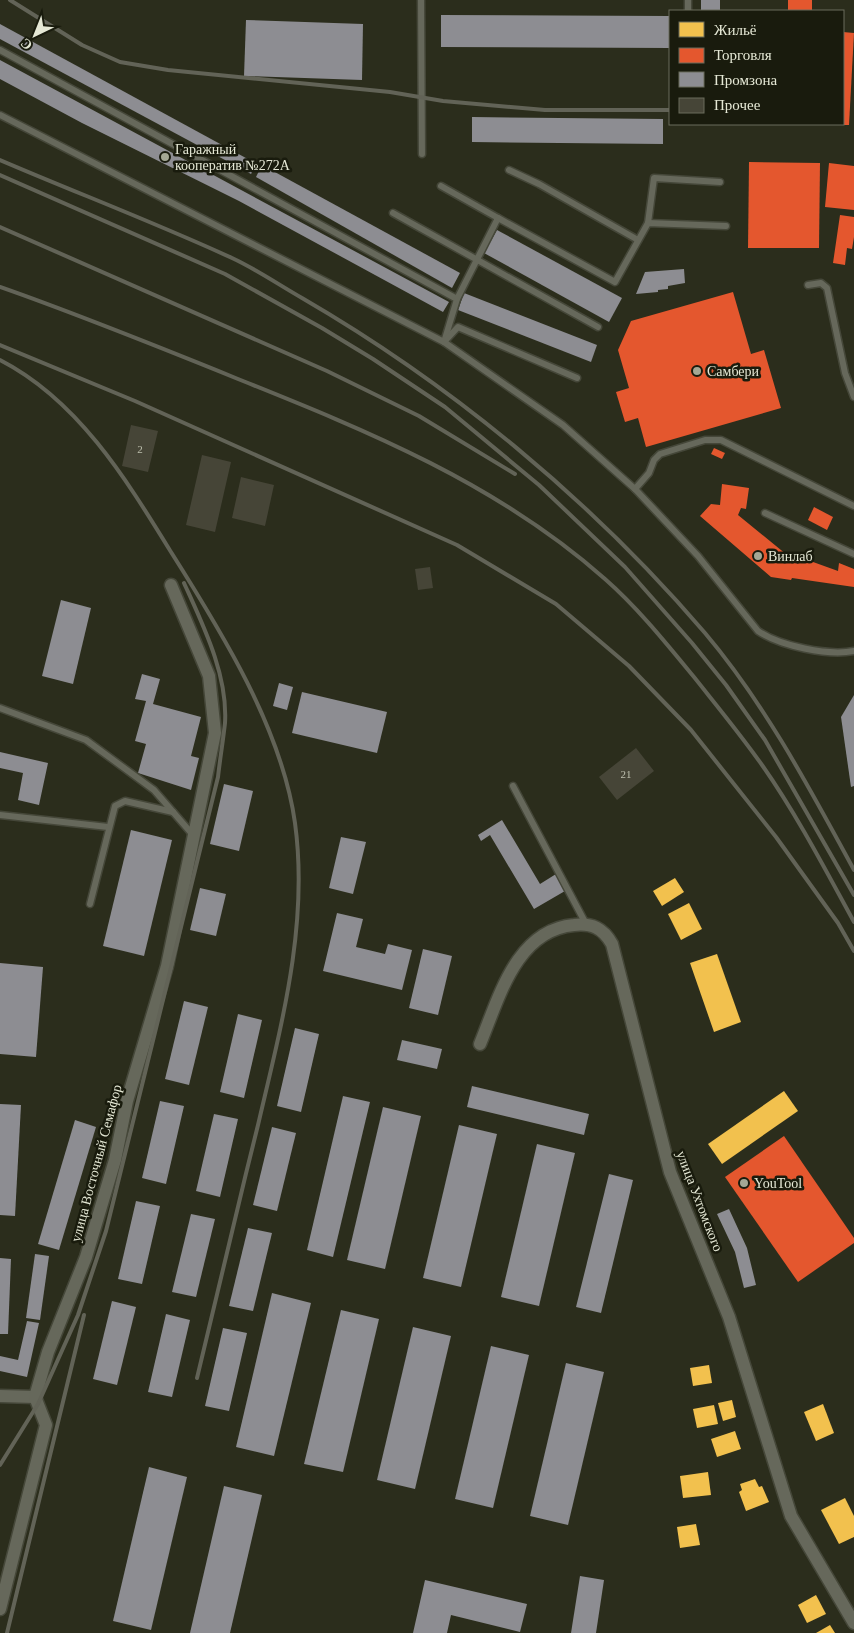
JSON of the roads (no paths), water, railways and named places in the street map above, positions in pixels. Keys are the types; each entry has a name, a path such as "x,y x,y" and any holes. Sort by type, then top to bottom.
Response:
{"street":[{"name":"улица Восточный Семафор","path":"34,1397 48,1352 86,1257 115,1160 127,1101 167,966 215,733 209,676 171,585"},
{"path":"480,1044 509,974 532,943 544,933 560,926 586,924"},
{"name":"улица Ухтомского","path":"586,924 602,931 612,944 670,1172 729,1318 792,1516 854,1623"},
{"path":"0,1396 34,1397 46,1425 0,1609"}],"lane":[{"path":"420,0 422,154"},
{"path":"0,50 457,299"},
{"path":"0,115 444,342 564,425 635,489 698,556 758,631 765,636 819,652 842,653 854,651"},
{"path":"509,170 539,184 638,240"},
{"path":"441,186 615,282 648,223 654,178 720,182"},
{"path":"393,213 598,327"},
{"path":"444,342 457,299 498,218"},
{"path":"648,223 726,226"},
{"path":"808,285 821,284 827,288 845,373 854,397"},
{"path":"444,342 458,327 577,378"},
{"path":"635,489 649,473 654,460 660,454 705,440 721,440 854,506"},
{"path":"765,513 854,554"},
{"path":"0,708 86,740 154,790 193,835"},
{"path":"513,786 586,924"},
{"path":"90,904 108,827 115,806 125,801 173,812"},
{"path":"0,815 108,827"}],"railway":[{"path":"10,0 82,45 120,62 168,70 390,92 443,101 545,110 669,110"},
{"path":"0,160 175,233 250,267 358,332 412,368 466,407 517,449 615,537 661,584 727,660 786,748 854,870"},
{"path":"0,175 225,274 322,328 445,407 539,485 625,567 726,685 765,740 854,895"},
{"path":"0,227 327,371 419,416 515,474"},
{"path":"0,287 179,355 383,440 476,488 521,515 564,545 605,579 640,614 737,732 787,803 854,922"},
{"path":"0,345 135,401 457,545 556,604 629,666 691,730 776,837 838,923 854,951"},
{"path":"0,360 28,377 77,419 118,470 154,524 210,614 247,682 277,752 288,788 295,823 298,861 296,937 284,1013 197,1378"},
{"path":"0,1465 38,1404 78,1315 106,1231 218,777 225,723 223,687 213,651 184,583"},
{"path":"7,1633 84,1315"}],"place":[{"name":"Гаражный кооператив №272А","path":"165,157"},
{"name":"Самбери","path":"697,371"},
{"name":"Винлаб","path":"758,556"},
{"name":"YouTool","path":"744,1183"}]}
